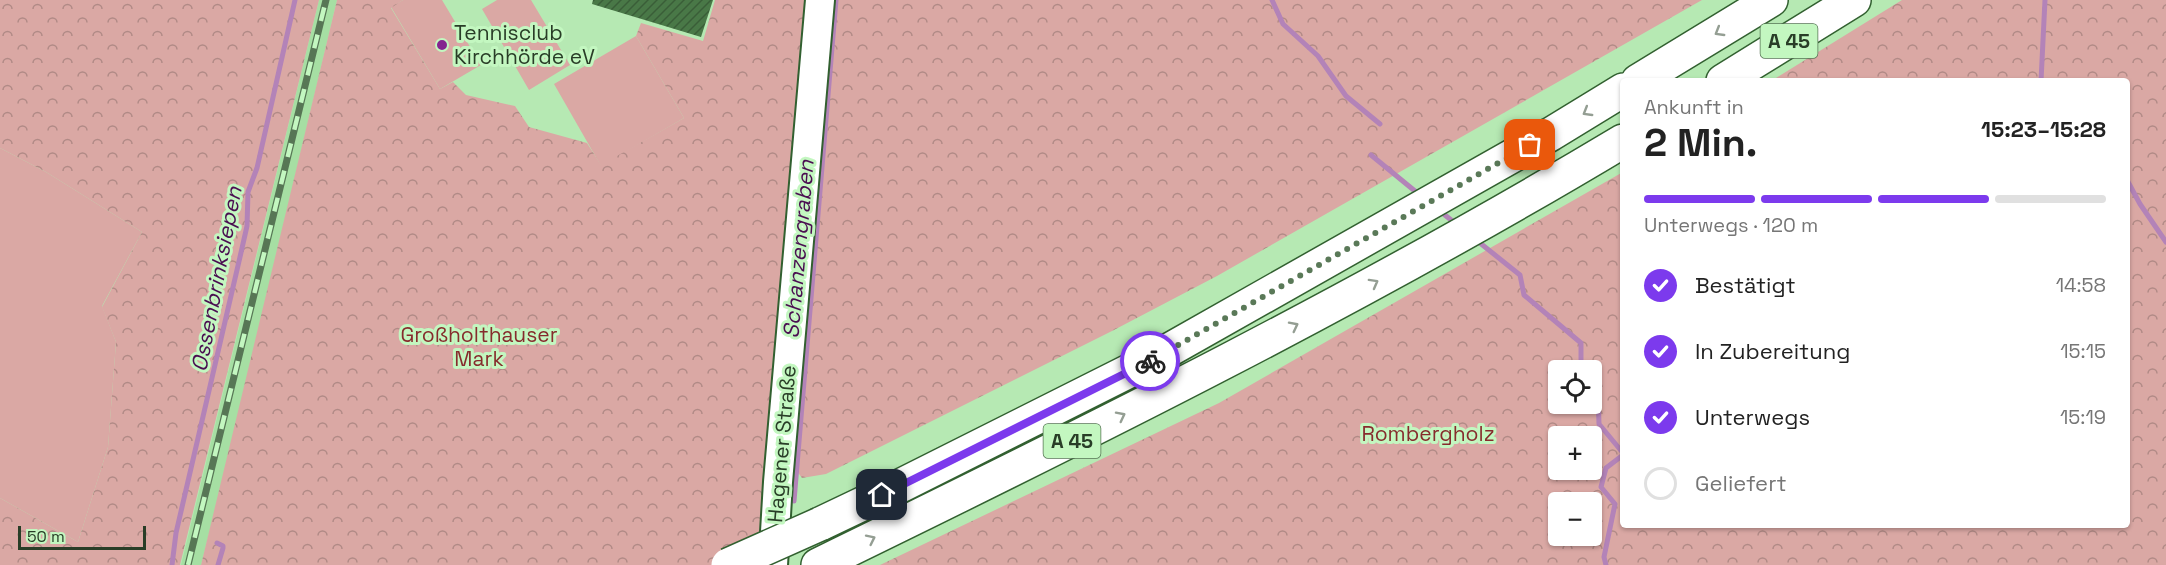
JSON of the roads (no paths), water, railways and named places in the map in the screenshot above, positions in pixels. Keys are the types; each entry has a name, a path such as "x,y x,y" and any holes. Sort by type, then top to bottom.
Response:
{"highway":[{"name":"A 45","path":"1643,78 1771,0"},
{"name":"A 45","path":"1728,78 1854,0"},
{"name":"A 45","path":"728,565 902,485 1155,358 1551,134 1620,92"},
{"name":"A 45","path":"818,565 1076,439 1323,311 1620,143"}],"main road":[{"name":"Hagener Straße","path":"773,565 780,458 820,0"}],"waterway":[{"name":"Ossenbrinksiepen","path":"172,565 176,533 247,226 248,192 257,168 295,0"},
{"name":"Schanzengraben","path":"794,501 836,0"},
{"path":"1272,0 1283,24 1318,56 1346,96 1380,124"},
{"path":"2041,78 2045,0"},
{"path":"1371,155 1421,196"},
{"path":"2130,186 2166,242"},
{"path":"1440,211 1456,224"},
{"path":"1475,239 1520,275 1524,295 1581,343 1581,360"},
{"path":"1599,414 1599,424 1620,449"},
{"path":"1606,565 1604,557 1615,504 1601,487 1606,468 1620,457"},
{"path":"217,543 223,546 218,565"}],"railway":[{"path":"188,565 326,0"}],"place":[{"name":"Tennisclub Kirchhörde eV","path":"442,45"}],"park label":[{"name":"Großholthauser Mark","path":"479,347"},
{"name":"Rombergholz","path":"1428,434"}]}
